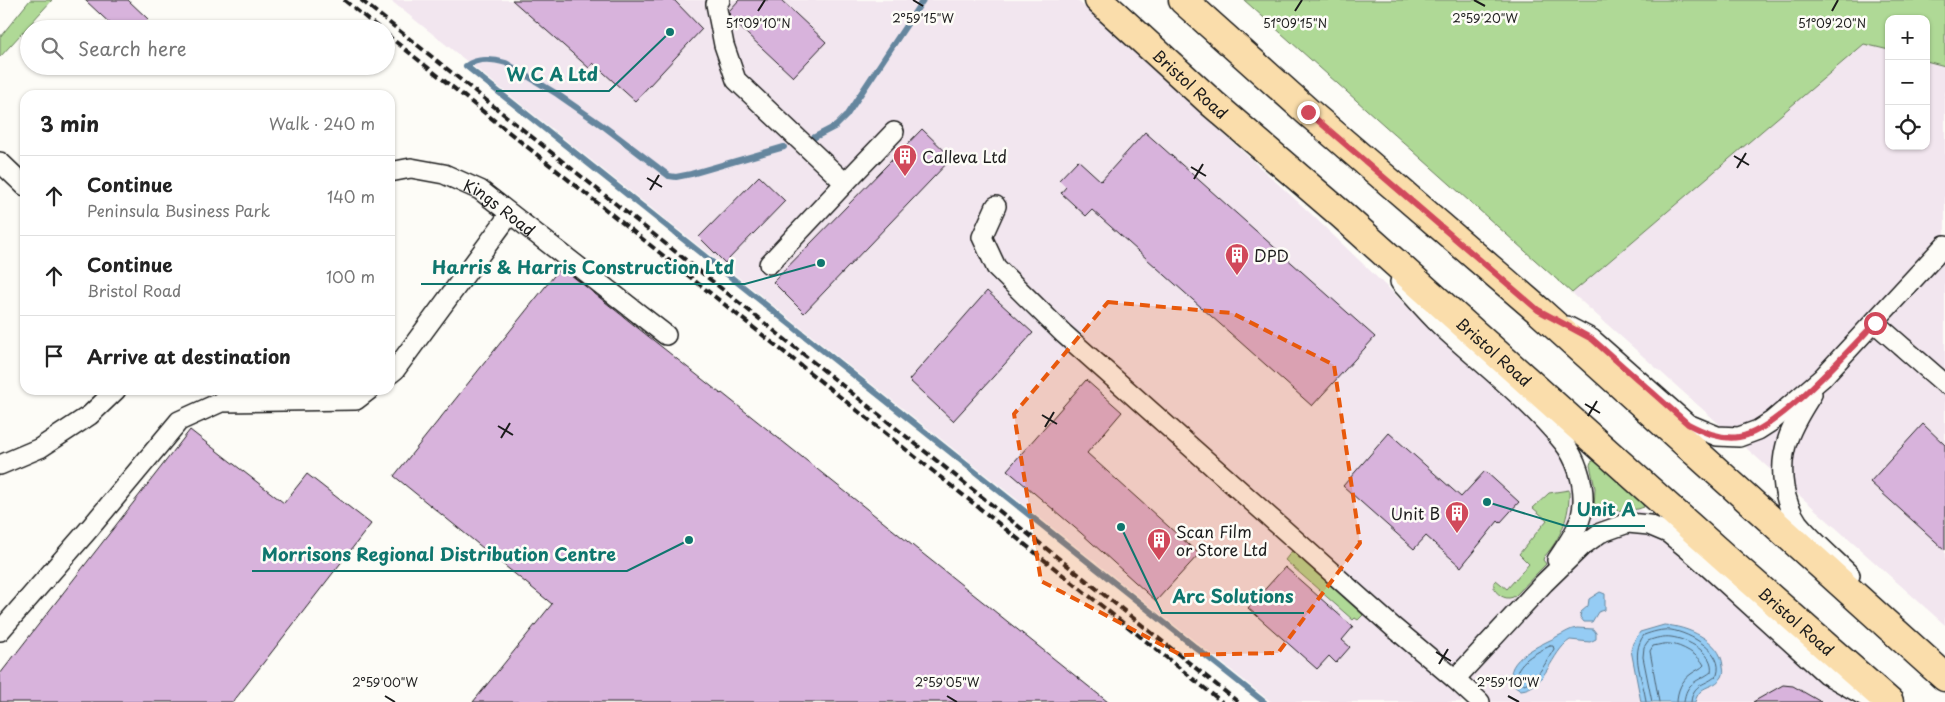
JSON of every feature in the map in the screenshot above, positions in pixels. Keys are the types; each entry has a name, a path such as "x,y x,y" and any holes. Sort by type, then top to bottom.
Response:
{"main road":[{"name":"Bristol Road","path":"1099,0 1213,104 1317,193 1889,702"},
{"path":"1183,0 1316,119 1538,310 1945,677"}],"street":[{"path":"720,0 716,4 724,45 736,80 845,183"},
{"path":"769,264 894,132"},
{"path":"0,162 20,181"},
{"name":"Kings Road","path":"395,171 411,168 444,174 480,190 666,335"},
{"path":"1317,193 1440,326 1507,385 1564,443 1578,470 1584,503 1576,530 1544,583"},
{"path":"996,206 982,237 996,267 1064,334 1194,451 1480,702"},
{"path":"395,370 510,214"},
{"path":"1538,310 1592,339 1688,424 1717,436 1739,437 1758,430 1822,378 1875,323 1945,245"},
{"path":"1875,323 1945,384"},
{"path":"1822,378 1793,424 1784,448 1782,474 1786,498 1798,522 1871,596 1905,641"},
{"path":"0,465 40,448 90,415 111,395"},
{"path":"0,631 90,528 179,421 221,402 356,400 363,395"},
{"path":"1455,679 1544,583 1582,546 1600,533 1628,523 1649,525 1668,533 1826,674 1875,702"}],"highlighted area":[{"path":"1108,302 1232,313 1334,365 1360,543 1278,653 1181,655 1041,581 1014,414"}],"shaded area":[{"path":"390,0 1077,0 1309,212 1438,336 1590,474 1649,516 1857,702 1271,702"},
{"path":"1864,43 1885,49 1885,150 1930,150 1930,62 1945,66 1945,625 1572,293"}],"green space":[{"path":"30,0 52,0 34,20 20,20 20,35 0,57 0,37"},
{"path":"1244,0 1945,0 1945,66 1930,62 1930,15 1885,15 1885,49 1864,44 1572,293"},
{"path":"1595,460 1642,503 1644,507 1613,511 1597,516 1594,514 1595,488 1590,465"},
{"path":"1569,490 1566,518 1560,534 1544,557 1543,560 1546,564 1515,596 1506,598 1501,596 1494,589 1494,582 1496,580 1507,589 1529,564 1519,554 1547,520 1533,508 1549,493"},
{"path":"1292,551 1363,615 1358,620 1355,618 1353,620 1285,560"}],"water":[{"path":"1600,592 1605,594 1605,610 1598,612 1592,622 1584,622 1580,617 1581,612 1588,606 1589,599"},
{"path":"1664,625 1682,628 1701,636 1716,649 1721,657 1724,670 1722,677 1715,684 1703,689 1695,702 1641,702 1631,650 1633,643 1640,632"},
{"path":"1577,628 1593,629 1596,633 1596,639 1590,642 1570,640 1563,646 1537,683 1530,688 1521,690 1512,684 1511,675 1513,667 1518,660 1534,648 1569,630"}],"building":[{"path":"85,0 128,0 148,19 147,20 106,20"},
{"path":"512,0 674,0 702,29 635,101 593,63 589,68"},
{"path":"739,0 781,0 826,42 793,77 730,18 729,11"},
{"path":"922,129 952,158 804,313 773,282"},
{"name":"DPD","path":"1145,132 1375,337 1312,406 1092,210 1086,216 1061,193 1066,187 1059,180 1078,160 1101,181"},
{"path":"759,176 785,201 725,263 699,237"},
{"path":"561,267 722,393 1108,702 473,702 552,604 394,476"},
{"path":"987,291 1033,333 953,421 909,380"},
{"path":"1086,380 1122,412 1087,453 1199,554 1156,601 1081,533 1007,470"},
{"path":"1923,424 1945,445 1945,550 1870,482"},
{"path":"190,430 284,503 307,474 371,524 233,702 0,702 0,674"},
{"path":"1389,433 1461,497 1485,471 1519,502 1500,523 1498,521 1461,567 1426,536 1414,549 1343,486"},
{"path":"1285,567 1353,627 1342,640 1350,647 1336,663 1329,656 1317,669 1248,608"},
{"path":"1783,685 1793,686 1821,702 1753,702"}],"waterway":[{"path":"813,138 836,126 846,116 923,0"},
{"path":"784,147 691,174 676,177 669,176 606,128 557,94 506,63 485,60 470,63 466,66 1264,702"}],"railway":[{"path":"344,0 369,20"},
{"path":"361,0 386,20"},
{"path":"395,27 1238,702"},
{"path":"395,41 1222,702"}],"place":[{"name":"W C A Ltd","path":"670,32"},
{"name":"Calleva Ltd","path":"905,177"},
{"name":"Harris & Harris Construction Ltd","path":"821,263"},
{"name":"DPD","path":"1237,276"},
{"name":"Unit A","path":"1487,502"},
{"name":"Arc Solutions","path":"1121,527"},
{"name":"Unit B","path":"1457,534"},
{"name":"Morrisons Regional Distribution Centre","path":"689,540"},
{"name":"Scan Film or Store Ltd","path":"1159,561"}],"route":[{"path":"1308,112 1538,310 1592,339 1688,424 1702,431 1717,436 1739,437 1758,430 1772,421 1822,378 1875,323"}]}
